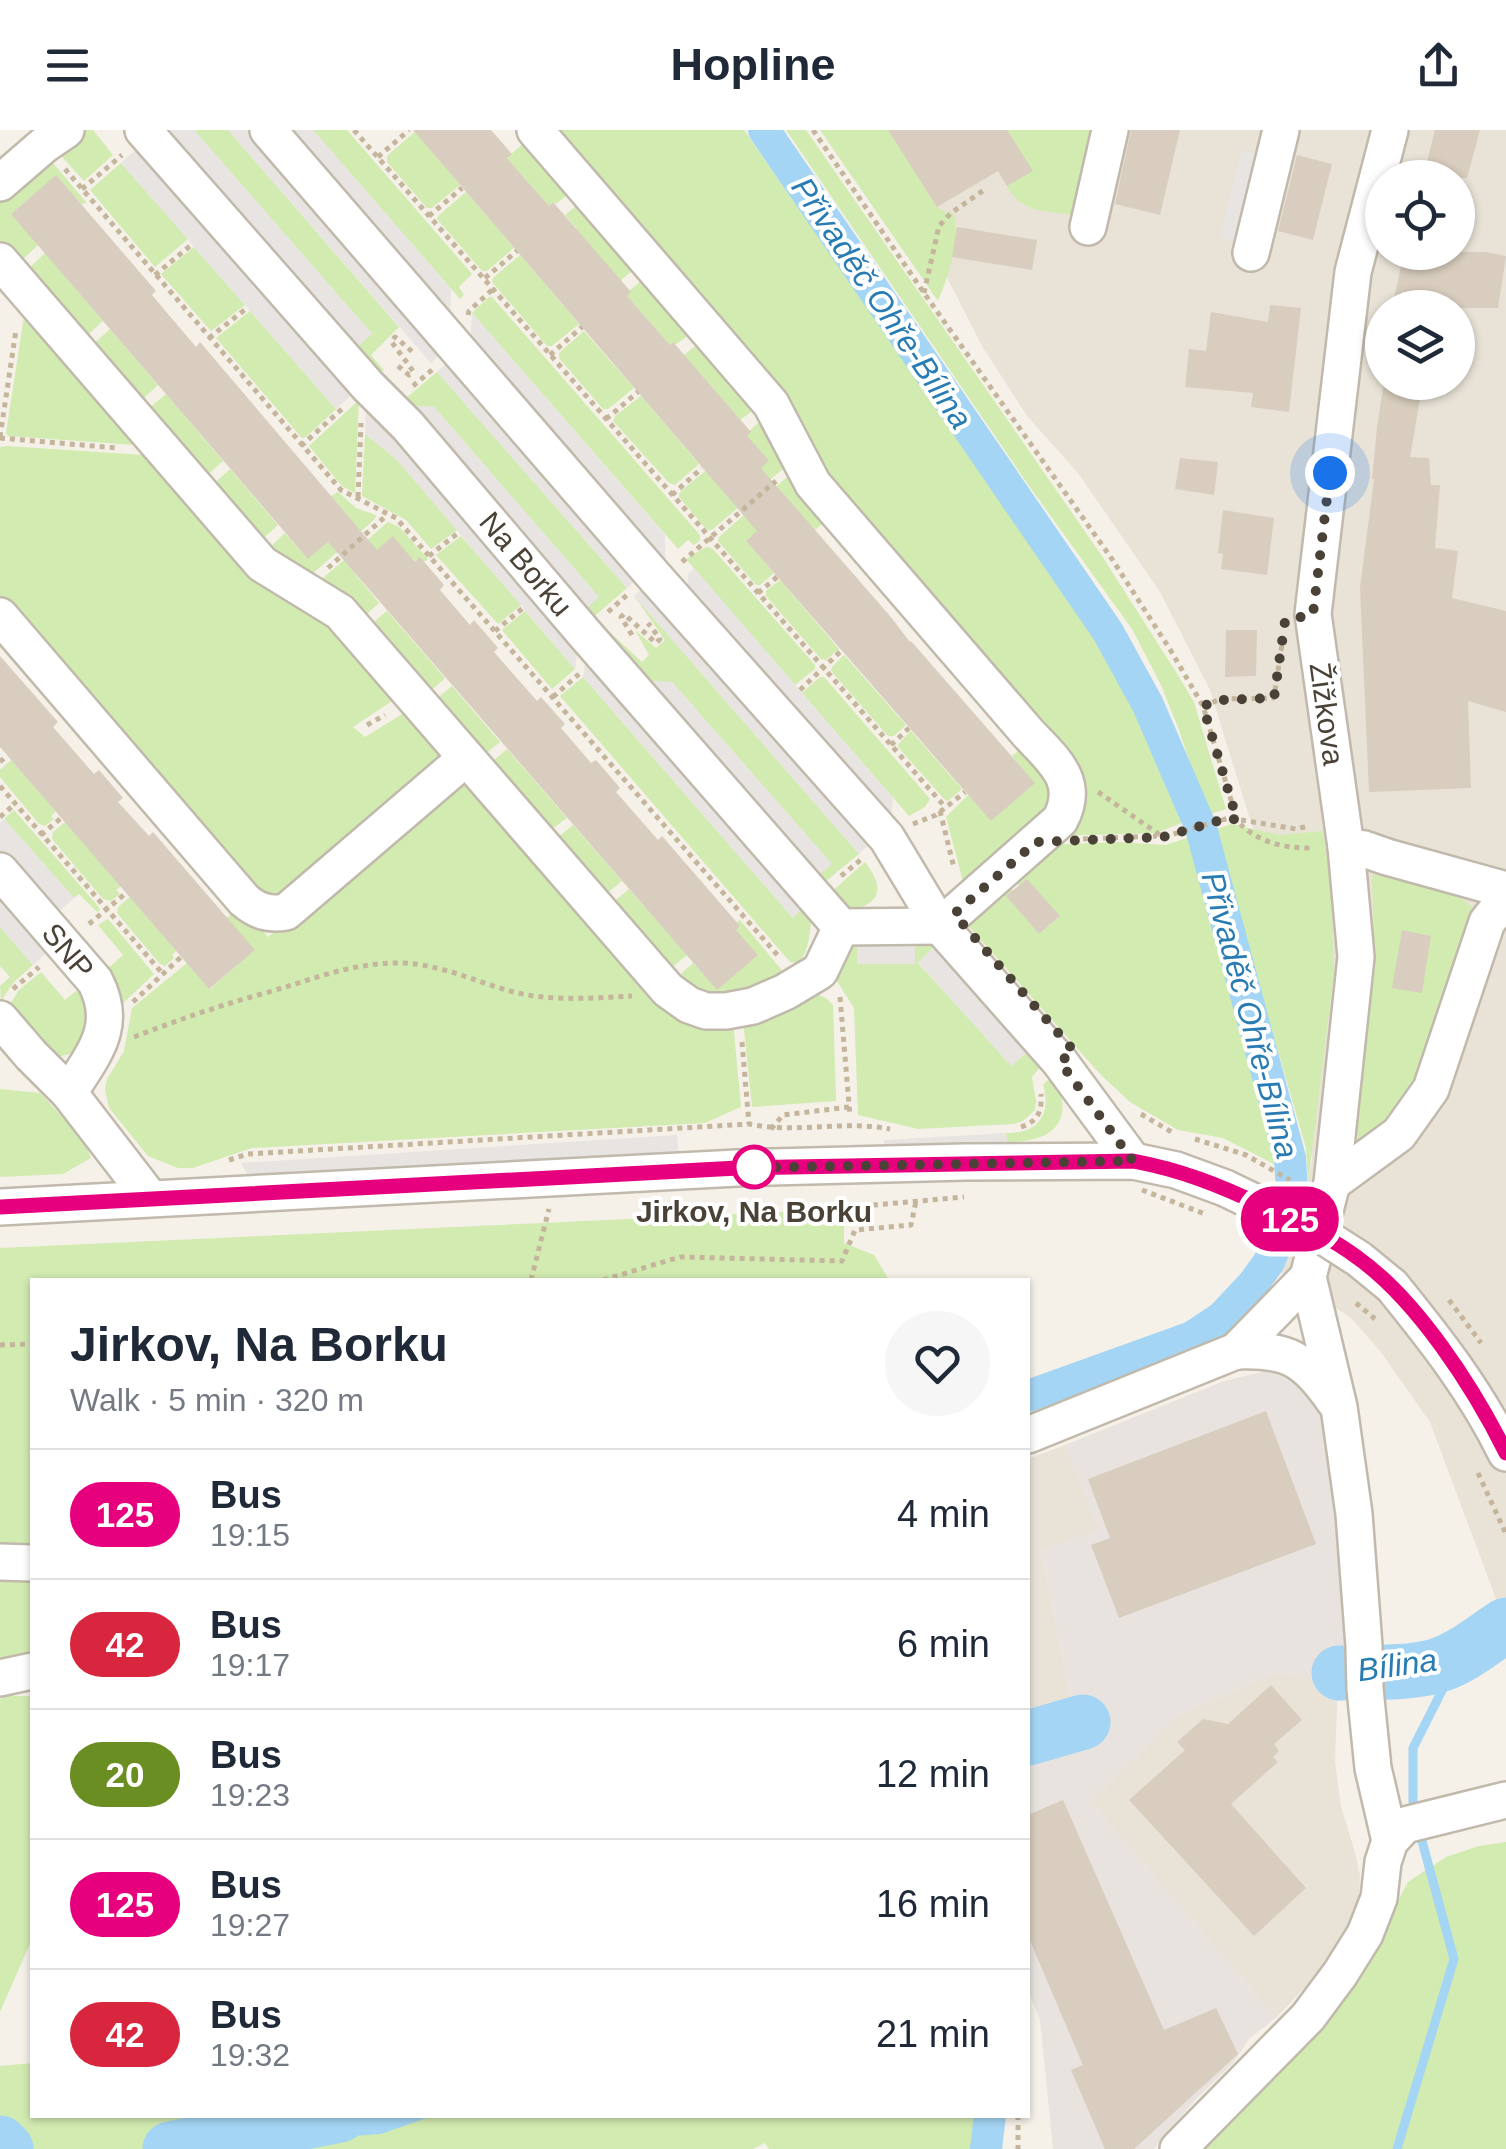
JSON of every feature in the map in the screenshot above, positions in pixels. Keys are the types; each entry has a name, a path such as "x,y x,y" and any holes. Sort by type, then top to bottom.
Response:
{"street":[{"path":"268,130 952,916 1138,1176"},
{"path":"11,274 262,564 340,612 662,983 689,1006 706,1011 726,1012 753,1006 820,971 841,926 952,916 1060,820 1069,794 1058,765 813,484 771,404 535,130"},
{"path":"1088,228 1110,130"},
{"path":"1251,254 1281,130"},
{"name":"Žižkova","path":"1308,1277 1332,1183 1356,957 1346,847 1313,614 1352,272 1390,130"},
{"name":"Na Borku","path":"144,132 368,386 408,426 841,926"},
{"path":"0,183 55,137"},
{"path":"0,616 244,900 264,912 286,912 466,758"},
{"path":"1346,847 1506,890"},
{"name":"SNP","path":"0,871 96,981 105,1000 105,1030 68,1093"},
{"path":"1332,1183 1399,1134 1431,1089 1487,922 1506,898"},
{"path":"0,1019 68,1093 150,1198"},
{"path":"0,1207 738,1168 1138,1176 1176,1170 1216,1202 1320,1234 1359,1258 1392,1286 1448,1354 1489,1418 1492,1463"},
{"path":"1236,1351 1308,1277"},
{"path":"1308,1277 1338,1407 1354,1514 1373,1768 1408,1829"},
{"path":"1030,1434 1236,1351 1263,1350 1292,1358 1313,1372 1338,1407"},
{"path":"0,1562 30,1563"},
{"path":"0,1678 30,1671"},
{"path":"1178,2149 1308,2017 1340,1974 1365,1934 1379,1898 1383,1862 1408,1829 1506,1800"}],"path":[{"path":"354,130 943,809 952,916"},
{"path":"378,157 410,130"},
{"path":"813,130 1112,559 1171,651 1203,706 1237,820 1246,831 1290,849 1346,847"},
{"path":"82,189 144,132"},
{"path":"55,137 82,189 336,485 396,518 430,562 496,632 552,704 780,958"},
{"path":"429,216 462,188"},
{"path":"924,292 939,226 984,190"},
{"path":"85,208 93,202"},
{"path":"152,287 190,246"},
{"path":"484,279 517,251"},
{"path":"11,274 0,437 165,452"},
{"path":"209,338 247,308"},
{"path":"550,355 582,327"},
{"path":"210,354 218,348"},
{"path":"406,393 433,368"},
{"path":"606,419 638,392"},
{"path":"358,499 362,408"},
{"path":"269,423 276,417"},
{"path":"672,494 702,468"},
{"path":"328,492 336,485"},
{"path":"303,590 388,514"},
{"path":"430,562 459,533"},
{"path":"758,593 776,577"},
{"path":"600,618 628,594"},
{"path":"490,639 523,608"},
{"path":"1203,706 1221,700 1274,698 1285,621 1313,614"},
{"path":"774,712 842,651"},
{"path":"891,745 908,728"},
{"path":"0,762 7,756"},
{"path":"1058,765 1162,837"},
{"path":"0,786 162,974"},
{"path":"816,898 895,830 936,815 965,792"},
{"path":"0,817 15,804"},
{"path":"41,835 61,818"},
{"path":"1036,842 1162,837 1228,818 1296,828 1311,826"},
{"path":"672,848 679,842"},
{"path":"734,918 740,913"},
{"path":"126,1008 181,957"},
{"path":"134,1038 229,1002 340,968 401,962 446,970 541,998 675,995"},
{"path":"16,986 37,968"},
{"path":"820,971 842,1000 850,1116"},
{"path":"740,1009 749,1124"},
{"path":"1013,1130 1034,1121 1042,1107 1038,1080 1060,1062"},
{"path":"771,1129 782,1115 849,1107"},
{"path":"218,1164 248,1154 749,1124 771,1129 864,1124 893,1130"},
{"path":"1138,1176 1216,1202"},
{"path":"532,1278 557,1177"},
{"path":"609,1278 680,1256 842,1261 854,1230 910,1225 916,1202"},
{"path":"1348,1296 1376,1322"},
{"path":"0,1346 30,1344"},
{"path":"1492,1463 1505,1532"},
{"path":"1018,2118 1018,2149"}],"shaded area":[{"path":"173,130 194,130 372,334 354,349 168,134"},
{"path":"228,130 258,130 447,347 431,363"},
{"path":"283,130 313,130 451,289 450,321"},
{"path":"870,130 1506,130 1506,1626 1430,1422 1380,1351 1351,1318 1277,1269 1301,1218 1312,1160 1304,994 1210,690 1160,592 1078,473 1027,416 982,346"},
{"path":"140,146 355,392 336,409 121,163"},
{"path":"1241,150 1263,155 1242,243 1220,237"},
{"path":"472,313 665,535 665,569 470,346"},
{"path":"454,356 635,581 627,588 437,372"},
{"path":"366,404 579,639 575,669 397,460 365,434"},
{"path":"403,405 434,407 599,597 589,606 574,605"},
{"path":"694,568 893,798 890,828 687,595 688,574"},
{"path":"643,588 875,839 859,854 634,596"},
{"path":"587,648 808,903 793,918 583,677"},
{"path":"644,681 672,682 832,864 814,879"},
{"path":"4,819 74,898 56,914 0,850 0,823"},
{"path":"0,893 50,950 33,965 0,927"},
{"path":"915,941 915,964 857,964 857,942"},
{"path":"935,946 1030,1050 1011,1066 918,962"},
{"path":"1006,1133 1007,1143 884,1149 884,1140"},
{"path":"677,1135 679,1156 253,1184 241,1163"},
{"path":"1265,1371 1284,1373 1311,1394 1331,1429 1350,1655 1341,1654 1338,1681 1274,1673 1179,1715 1090,1802 1276,2018 1250,2038 1233,2063 1154,2149 1053,2149 1040,2020 1030,1995 1030,1753 1086,1734 1083,1722 1073,1711 1041,1550 1098,1530 1065,1445 1224,1381"},
{"path":"1065,1445 1099,1530 1041,1550 1073,1711 1030,1722 1030,1458"},
{"path":"1274,1673 1338,1681 1335,1762 1341,1806 1360,1876 1359,1898 1343,1938 1328,1963 1276,2018 1090,1802 1179,1715"}],"green space":[{"path":"78,130 93,130 113,155 84,181 52,146"},
{"path":"194,130 228,130 399,327 371,355 384,370 377,375 354,349 372,334"},
{"path":"313,130 347,130 472,274 459,287 464,295 460,299"},
{"path":"417,130 460,185 432,208 427,208 387,162 387,156"},
{"path":"545,130 744,130 1097,639 1138,715 1184,822 1156,833 1055,836 1079,801"},
{"path":"786,130 806,130 1102,556 1194,702 1226,809 1207,815 1161,685 1132,629 1027,483"},
{"path":"820,130 888,130 937,207 954,213 954,246 938,301"},
{"path":"1007,130 1092,130 1074,215 1035,209 1013,195 1007,186 1032,171"},
{"path":"529,138 573,190 556,204 549,206 507,158"},
{"path":"47,156 87,203 81,204 56,176 12,213 38,245 15,267 0,250 0,193"},
{"path":"121,163 188,239 155,267 90,190"},
{"path":"466,192 514,248 487,271 482,271 437,219"},
{"path":"582,201 638,266 620,281 573,233 577,229 565,215"},
{"path":"194,247 245,305 211,331 161,274"},
{"path":"45,253 103,321 80,342 22,275"},
{"path":"520,255 579,324 552,346 547,346 492,282"},
{"path":"647,276 693,332 675,345 670,345 627,296"},
{"path":"489,297 700,535 700,540 694,545 688,540 678,549 472,313"},
{"path":"26,303 149,446 8,436"},
{"path":"250,311 336,409 306,437 302,438 216,338"},
{"path":"110,329 158,385 135,406 87,350"},
{"path":"584,331 634,388 608,409 603,409 559,358 559,353"},
{"path":"701,341 758,407 740,420 684,355"},
{"path":"437,372 627,588 590,620 582,612 599,597 434,407 403,405"},
{"path":"166,394 223,461 200,482 142,414"},
{"path":"641,396 699,464 675,485 613,421"},
{"path":"359,400 355,493 342,486 309,446"},
{"path":"766,416 791,462 712,530 707,530 679,497 680,492"},
{"path":"365,434 397,460 457,530 431,549 406,520 362,496"},
{"path":"0,447 159,456 333,616 401,695 353,727 365,737 412,708 441,754 439,767 285,898 248,890 0,598"},
{"path":"230,469 278,525 256,545 207,490"},
{"path":"795,470 829,518 815,530 746,541 774,573 756,585 718,541 719,537"},
{"path":"338,492 356,508 376,515 375,519 304,581 263,554 285,533 308,559 352,521 331,496"},
{"path":"388,522 399,527 428,559 415,562 393,537 353,571 379,603 358,622 316,584"},
{"path":"461,536 521,605 498,624 436,555"},
{"path":"706,547 712,548 815,665 795,685 686,559"},
{"path":"780,580 839,649 826,660 766,596 766,591"},
{"path":"634,596 859,854 820,886 814,879 831,863 672,682 644,681 597,627 601,624 642,662 649,655 635,630 656,648 665,640"},
{"path":"387,611 445,678 424,697 365,629"},
{"path":"525,611 575,669 552,689 502,630"},
{"path":"844,655 906,725 894,736 888,736 831,671"},
{"path":"583,677 792,917 802,908 811,919 807,948 798,963 790,962 560,696"},
{"path":"820,677 930,799 925,807 909,816 802,693"},
{"path":"452,686 500,742 478,760 430,704"},
{"path":"911,731 962,789 948,801 898,747"},
{"path":"1024,745 1046,765 1056,805 965,889 946,817 968,795 991,820 1034,783 1012,756"},
{"path":"507,749 567,818 544,835 485,768"},
{"path":"11,760 56,811 51,816 54,819 45,826 39,824 0,777 0,770"},
{"path":"463,779 622,948 733,1021 741,1107 705,1123 252,1148 193,1168 178,1168 148,1156 109,1108 105,1089 124,1051 132,1008 187,963 210,989 254,950 227,918 244,909 268,937 453,780"},
{"path":"14,810 100,910 97,912 79,894 74,898 4,819"},
{"path":"65,822 121,886 116,890 120,894 111,901 103,899 52,839 53,832"},
{"path":"1231,824 1280,835 1323,831 1331,886 1334,973 1308,1183 1306,1148 1214,830"},
{"path":"573,825 622,881 600,899 551,843"},
{"path":"1190,837 1275,1136 1278,1166 1223,1138 1178,1130 1130,1102 1101,1075 964,921 1005,881 1014,892 1008,898 1039,934 1059,917 1010,876 1043,845 1165,845"},
{"path":"865,862 877,885 872,901 854,908 827,896"},
{"path":"1387,874 1462,899 1472,907 1473,920 1431,1071 1398,1118 1358,1143 1374,939 1372,875"},
{"path":"629,889 687,955 664,974 606,908"},
{"path":"130,897 176,951 165,966 117,913 118,907"},
{"path":"108,919 154,974 121,1005 106,970 123,955 98,925"},
{"path":"740,920 790,980 731,1003 672,982 693,963 717,989"},
{"path":"0,927 33,965 1,1001 0,986 10,977 0,966"},
{"path":"915,941 932,942 935,946 918,963 1011,1065 1030,1050 1042,1065 1032,1077 1035,1110 1023,1121 918,1129 858,1115 854,1008 833,975 843,953 857,942 858,964 915,964"},
{"path":"41,972 65,1000 82,986 92,1026 74,1053 57,1057 7,1009 19,990"},
{"path":"814,993 833,1005 836,1101 752,1107 743,1020"},
{"path":"1052,1076 1062,1099 1059,1121 1047,1134 1007,1143 1006,1133 1026,1130 1040,1121 1045,1105 1043,1085"},
{"path":"0,1089 40,1093 83,1139 91,1158 63,1174 0,1177"},
{"path":"844,1209 844,1243 874,1255 888,1278 30,1278 30,1545 0,1545 0,1248"},
{"path":"30,1575 30,1660 0,1663 0,1577"},
{"path":"30,1696 30,1944 0,2012 0,1699"},
{"path":"1506,1842 1506,2149 1195,2149 1377,1940 1408,1882 1446,1857"},
{"path":"30,2063 30,2118 983,2118 982,2146 769,2149 765,2143 753,2149 0,2149 0,2066"}],"water":[{"path":"339,2118 426,2118 381,2134 351,2136"}],"building":[{"path":"413,130 491,130 512,154 507,158 549,206 553,202 631,292 627,296 751,432 747,436 769,461 761,468 1035,783 991,821 746,541 757,531"},
{"path":"888,130 1007,130 1033,171 1007,186 998,171 937,207"},
{"path":"1131,130 1180,130 1160,215 1115,204"},
{"path":"1435,130 1480,130 1472,160 1428,160"},
{"path":"1297,155 1332,164 1313,240 1278,231"},
{"path":"56,175 156,291 152,295 196,347 200,342 377,550 393,536 415,562 420,557 444,585 440,590 470,625 474,620 498,648 494,652 537,701 541,697 565,724 561,728 591,763 596,760 620,788 616,792 658,840 662,836 740,926 736,930 758,955 717,990 328,542 308,559 11,214"},
{"path":"957,227 1037,240 1032,270 952,257"},
{"path":"1475,252 1506,256 1498,308 1475,308 1475,290 1396,290 1400,270 1475,270"},
{"path":"1270,305 1301,308 1289,412 1251,407 1253,393 1185,387 1189,349 1206,351 1211,312 1268,322"},
{"path":"1381,400 1420,400 1410,457 1429,458 1431,485 1440,485 1435,548 1458,551 1452,598 1506,611 1506,712 1468,701 1471,788 1369,792 1360,588"},
{"path":"1180,458 1218,462 1214,495 1175,489"},
{"path":"1223,510 1274,518 1267,575 1221,569 1223,554 1218,553"},
{"path":"1226,630 1257,630 1256,676 1225,677"},
{"path":"0,656 58,722 53,727 94,774 99,770 123,798 118,802 149,836 153,832 255,950 209,989 0,747"},
{"path":"1027,879 1060,916 1039,934 1006,896"},
{"path":"1402,930 1431,936 1422,993 1392,988"},
{"path":"1266,1411 1316,1544 1119,1618 1091,1545 1110,1538 1088,1479"},
{"path":"1271,1685 1302,1720 1274,1744 1279,1751 1273,1757 1278,1762 1231,1804 1306,1888 1254,1936 1129,1800 1185,1750 1177,1742 1203,1719 1228,1724"},
{"path":"1063,1800 1164,2030 1216,2008 1238,2054 1134,2149 1105,2149 1071,2070 1083,2065 1030,1941 1030,1814"}],"waterway":[{"name":"Přivaděč Ohře-Bílina","path":"764,130 1108,632 1148,705 1201,828 1290,1158 1292,1193 1269,1262 1222,1317 1192,1337 1030,1395"},
{"name":"Bílina","path":"1339,1673 1436,1666 1463,1654 1506,1625"},
{"path":"1415,1815 1413,1748 1460,1655"},
{"name":"Bílina","path":"1030,1737 1083,1722"},
{"path":"1397,2149 1454,1959 1419,1830"},
{"name":"Bílina","path":"170,2149 325,2118"},
{"name":"Přivaděč Ohře-Bílina","path":"986,2149 990,2118"},
{"name":"Bílina","path":"0,2143 6,2149"}],"bus line":[{"name":"125","path":"0,1207 738,1168 1133,1161 1176,1170 1225,1188 1320,1234 1359,1258 1392,1286 1448,1354 1489,1418 1506,1453"}],"place":[{"name":"Jirkov, Na Borku","path":"754,1167"}],"route":[{"path":"754,1167 738,1168 1133,1161 1060,1062 1074,1051 954,914 1036,842 1163,837 1228,818 1237,820 1203,706 1221,700 1274,698 1285,621 1313,614 1330,473"}]}
